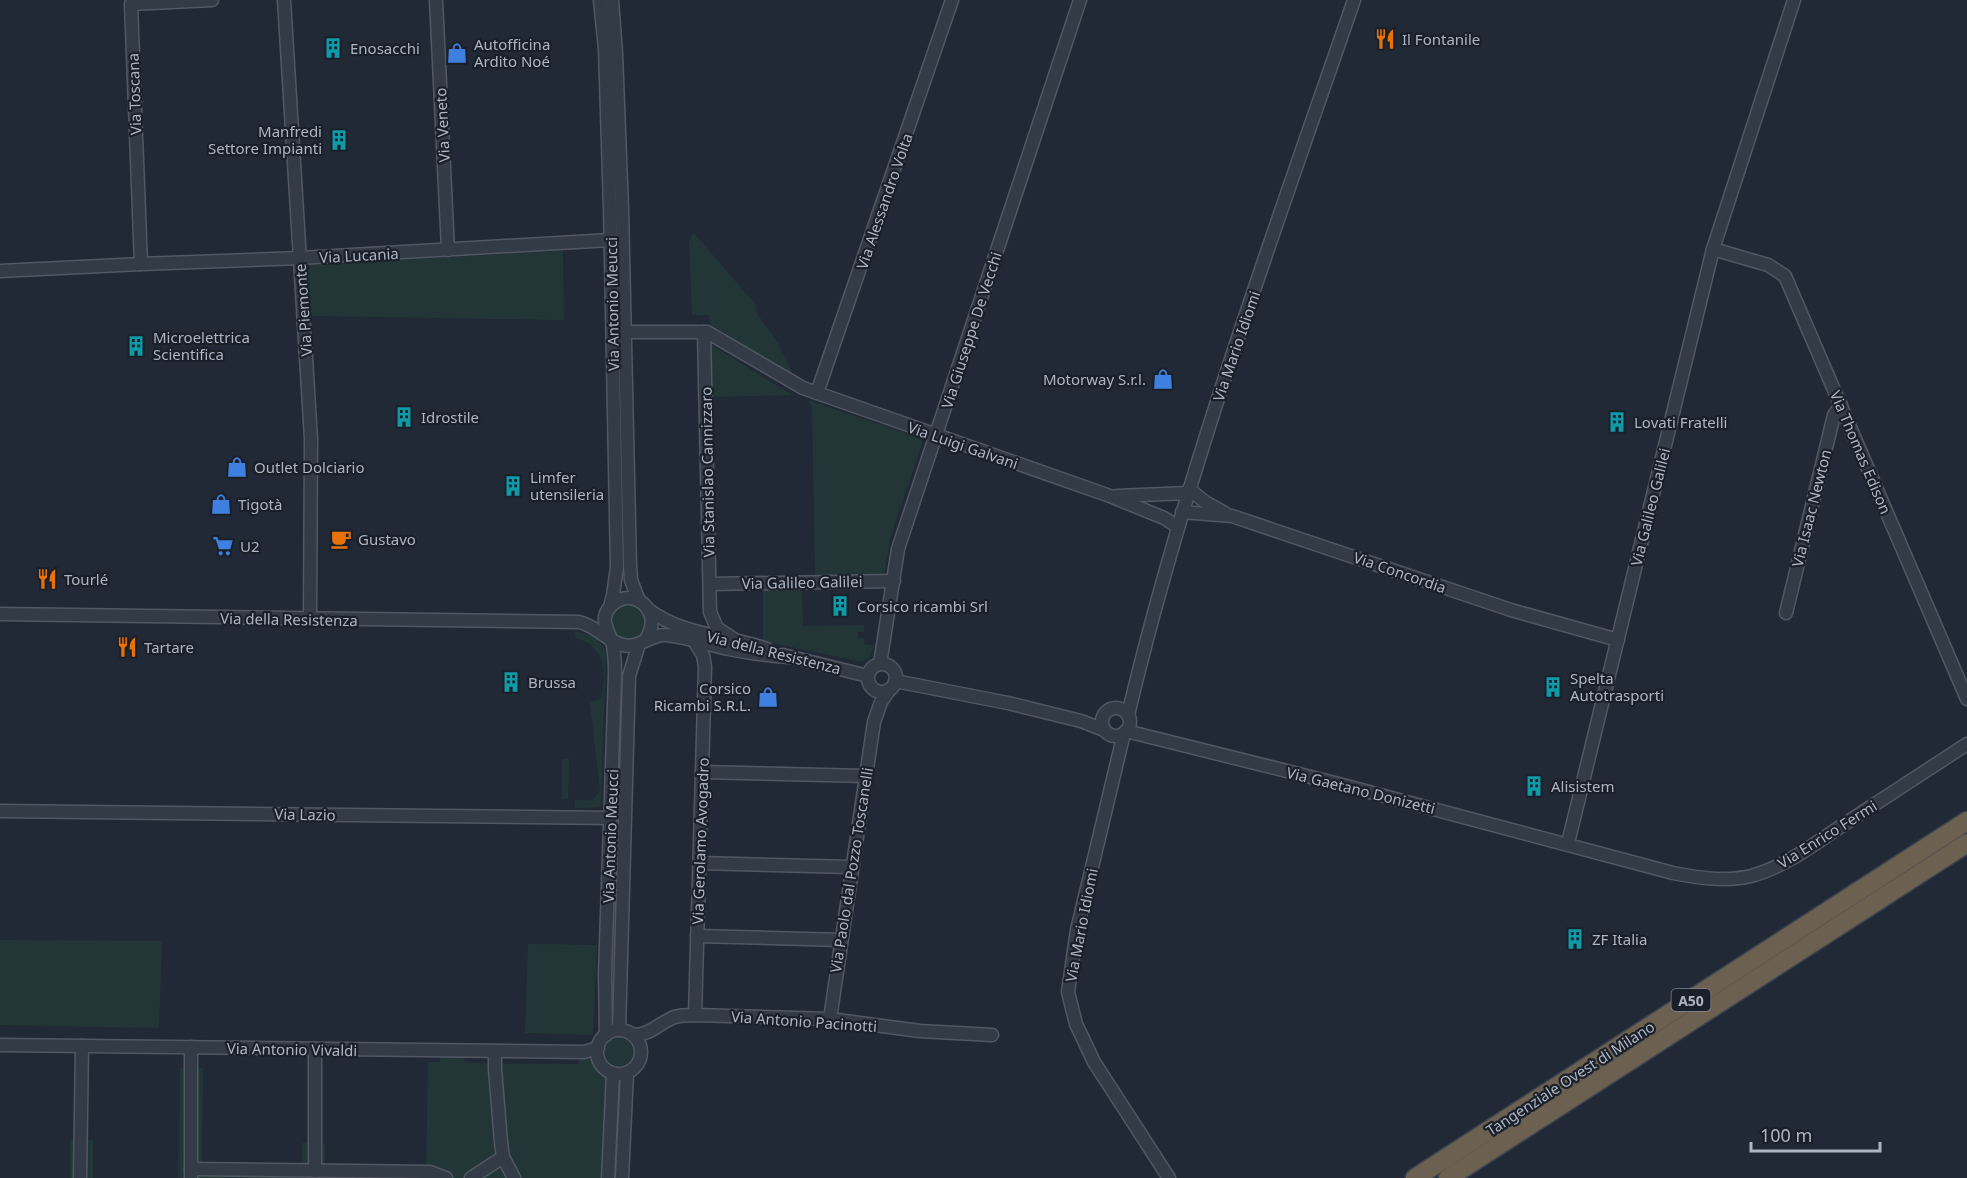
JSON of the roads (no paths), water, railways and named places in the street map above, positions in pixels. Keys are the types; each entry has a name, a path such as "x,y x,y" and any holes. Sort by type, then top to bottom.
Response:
{"highway":[{"name":"Tangenziale Ovest di Milano","path":"1414,1178 1967,821"},
{"name":"Tangenziale Ovest di Milano","path":"1448,1178 1967,843"}],"street":[{"name":"Via Toscana","path":"141,264 131,4 212,0"},
{"name":"Via Piemonte","path":"284,0 311,439 310,619"},
{"name":"Via Veneto","path":"436,0 448,250"},
{"name":"Via Antonio Meucci","path":"600,0 604,49 610,240 617,567 614,595 610,607"},
{"name":"Via Antonio Meucci","path":"612,0 616,53 625,332 630,566 631,580 639,601"},
{"name":"Via Giuseppe De Vecchi","path":"880,664 898,549 1080,0"},
{"name":"Via Mario Idiomi","path":"1169,1178 1094,1062 1076,1024 1068,992 1077,930 1125,721 1188,491 1354,0"},
{"name":"Via Galileo Galilei","path":"1568,843 1713,249 1794,0"},
{"name":"Via Alessandro Volta","path":"818,393 950,3"},
{"name":"Via Lucania","path":"0,271 300,258 610,240"},
{"name":"Via Thomas Edison","path":"1713,249 1768,265 1785,276 1967,699"},
{"path":"625,332 704,332"},
{"name":"Via Luigi Galvani","path":"704,332 802,388 1110,496 1164,518 1178,527"},
{"name":"Via Stanislao Cannizzaro","path":"704,332 710,612"},
{"name":"Via Isaac Newton","path":"1786,613 1834,415 1841,405"},
{"path":"1188,491 1232,516"},
{"name":"Via Luigi Galvani","path":"1110,496 1149,496 1188,491"},
{"name":"Via Concordia","path":"1182,512 1232,516 1511,610 1618,640"},
{"name":"Via Galileo Galilei","path":"710,584 894,581"},
{"path":"642,641 652,624 649,610 639,601 627,598 616,602 610,607 604,621 606,630 611,638 626,646 664,635 694,636 724,648 760,655 788,657"},
{"name":"Via della Resistenza","path":"579,622 610,607"},
{"name":"Via della Resistenza","path":"649,610 694,636 763,648 869,681"},
{"path":"694,636 710,612"},
{"path":"710,612 717,628 738,642"},
{"name":"Via della Resistenza","path":"0,614 579,622 594,627 611,638"},
{"name":"Via Gerolamo Avogadro","path":"694,636 703,656 705,668 695,1015"},
{"name":"Via Antonio Meucci","path":"606,1035 605,974 615,675 615,656 611,638"},
{"name":"Via Antonio Meucci","path":"619,1030 629,676 642,641"},
{"path":"705,668 717,651 724,648"},
{"path":"893,685 894,671 880,664 874,666 869,681 878,692 893,685 1008,703 1081,721 1107,732"},
{"name":"Via Paolo dal Pozzo Toscanelli","path":"830,1019 874,722 873,696 869,681"},
{"name":"Via Paolo dal Pozzo Toscanelli","path":"874,722 881,702 893,685"},
{"path":"1081,721 1104,714 1110,709 1125,721"},
{"path":"1104,714 1102,722 1118,756"},
{"name":"Via Gaetano Donizetti","path":"1107,732 1117,736 1125,721 1153,737 1568,843"},
{"name":"Via Enrico Fermi","path":"1568,843 1694,877 1724,879 1748,877 1769,871 1798,854 1967,744"},
{"path":"702,772 866,776"},
{"name":"Via Lazio","path":"0,811 610,818"},
{"path":"699,863 852,867"},
{"path":"697,936 841,939"},
{"name":"Via Antonio Pacinotti","path":"633,1035 656,1029 670,1019 681,1015 695,1015 830,1019 920,1030 992,1035"},
{"name":"Via Antonio Pacinotti","path":"641,1051 656,1029"},
{"path":"619,1030 633,1035 640,1044 638,1064 627,1073 613,1073 606,1070 598,1053 606,1035 619,1030"},
{"name":"Via Antonio Vivaldi","path":"0,1045 598,1053"},
{"path":"80,1178 82,1046"},
{"path":"191,1047 191,1174 315,1171 430,1172 446,1178"},
{"path":"315,1049 315,1171"},
{"path":"495,1051 504,1157 514,1178"},
{"path":"608,1178 613,1073"},
{"path":"622,1178 627,1073"},
{"path":"471,1178 504,1157"}],"place":[{"name":"Il Fontanile","path":"1385,39"},
{"name":"Enosacchi","path":"333,48"},
{"name":"Autofficina Ardito Noé","path":"457,53"},
{"name":"Manfredi Settore Impianti","path":"339,140"},
{"name":"Microelettrica Scientifica","path":"136,346"},
{"name":"Motorway S.r.l.","path":"1163,379"},
{"name":"Idrostile","path":"404,417"},
{"name":"Lovati Fratelli","path":"1617,422"},
{"name":"Outlet Dolciario","path":"237,467"},
{"name":"Limfer utensileria","path":"513,486"},
{"name":"Tigotà","path":"221,504"},
{"name":"Gustavo","path":"341,539"},
{"name":"U2","path":"223,546"},
{"name":"Tourlé","path":"47,579"},
{"name":"Corsico ricambi Srl","path":"840,606"},
{"name":"Tartare","path":"127,647"},
{"name":"Brussa","path":"511,682"},
{"name":"Spelta Autotrasporti","path":"1553,687"},
{"name":"Corsico Ricambi S.R.L.","path":"768,697"},
{"name":"Alisistem","path":"1534,786"},
{"name":"ZF Italia","path":"1575,939"}]}
